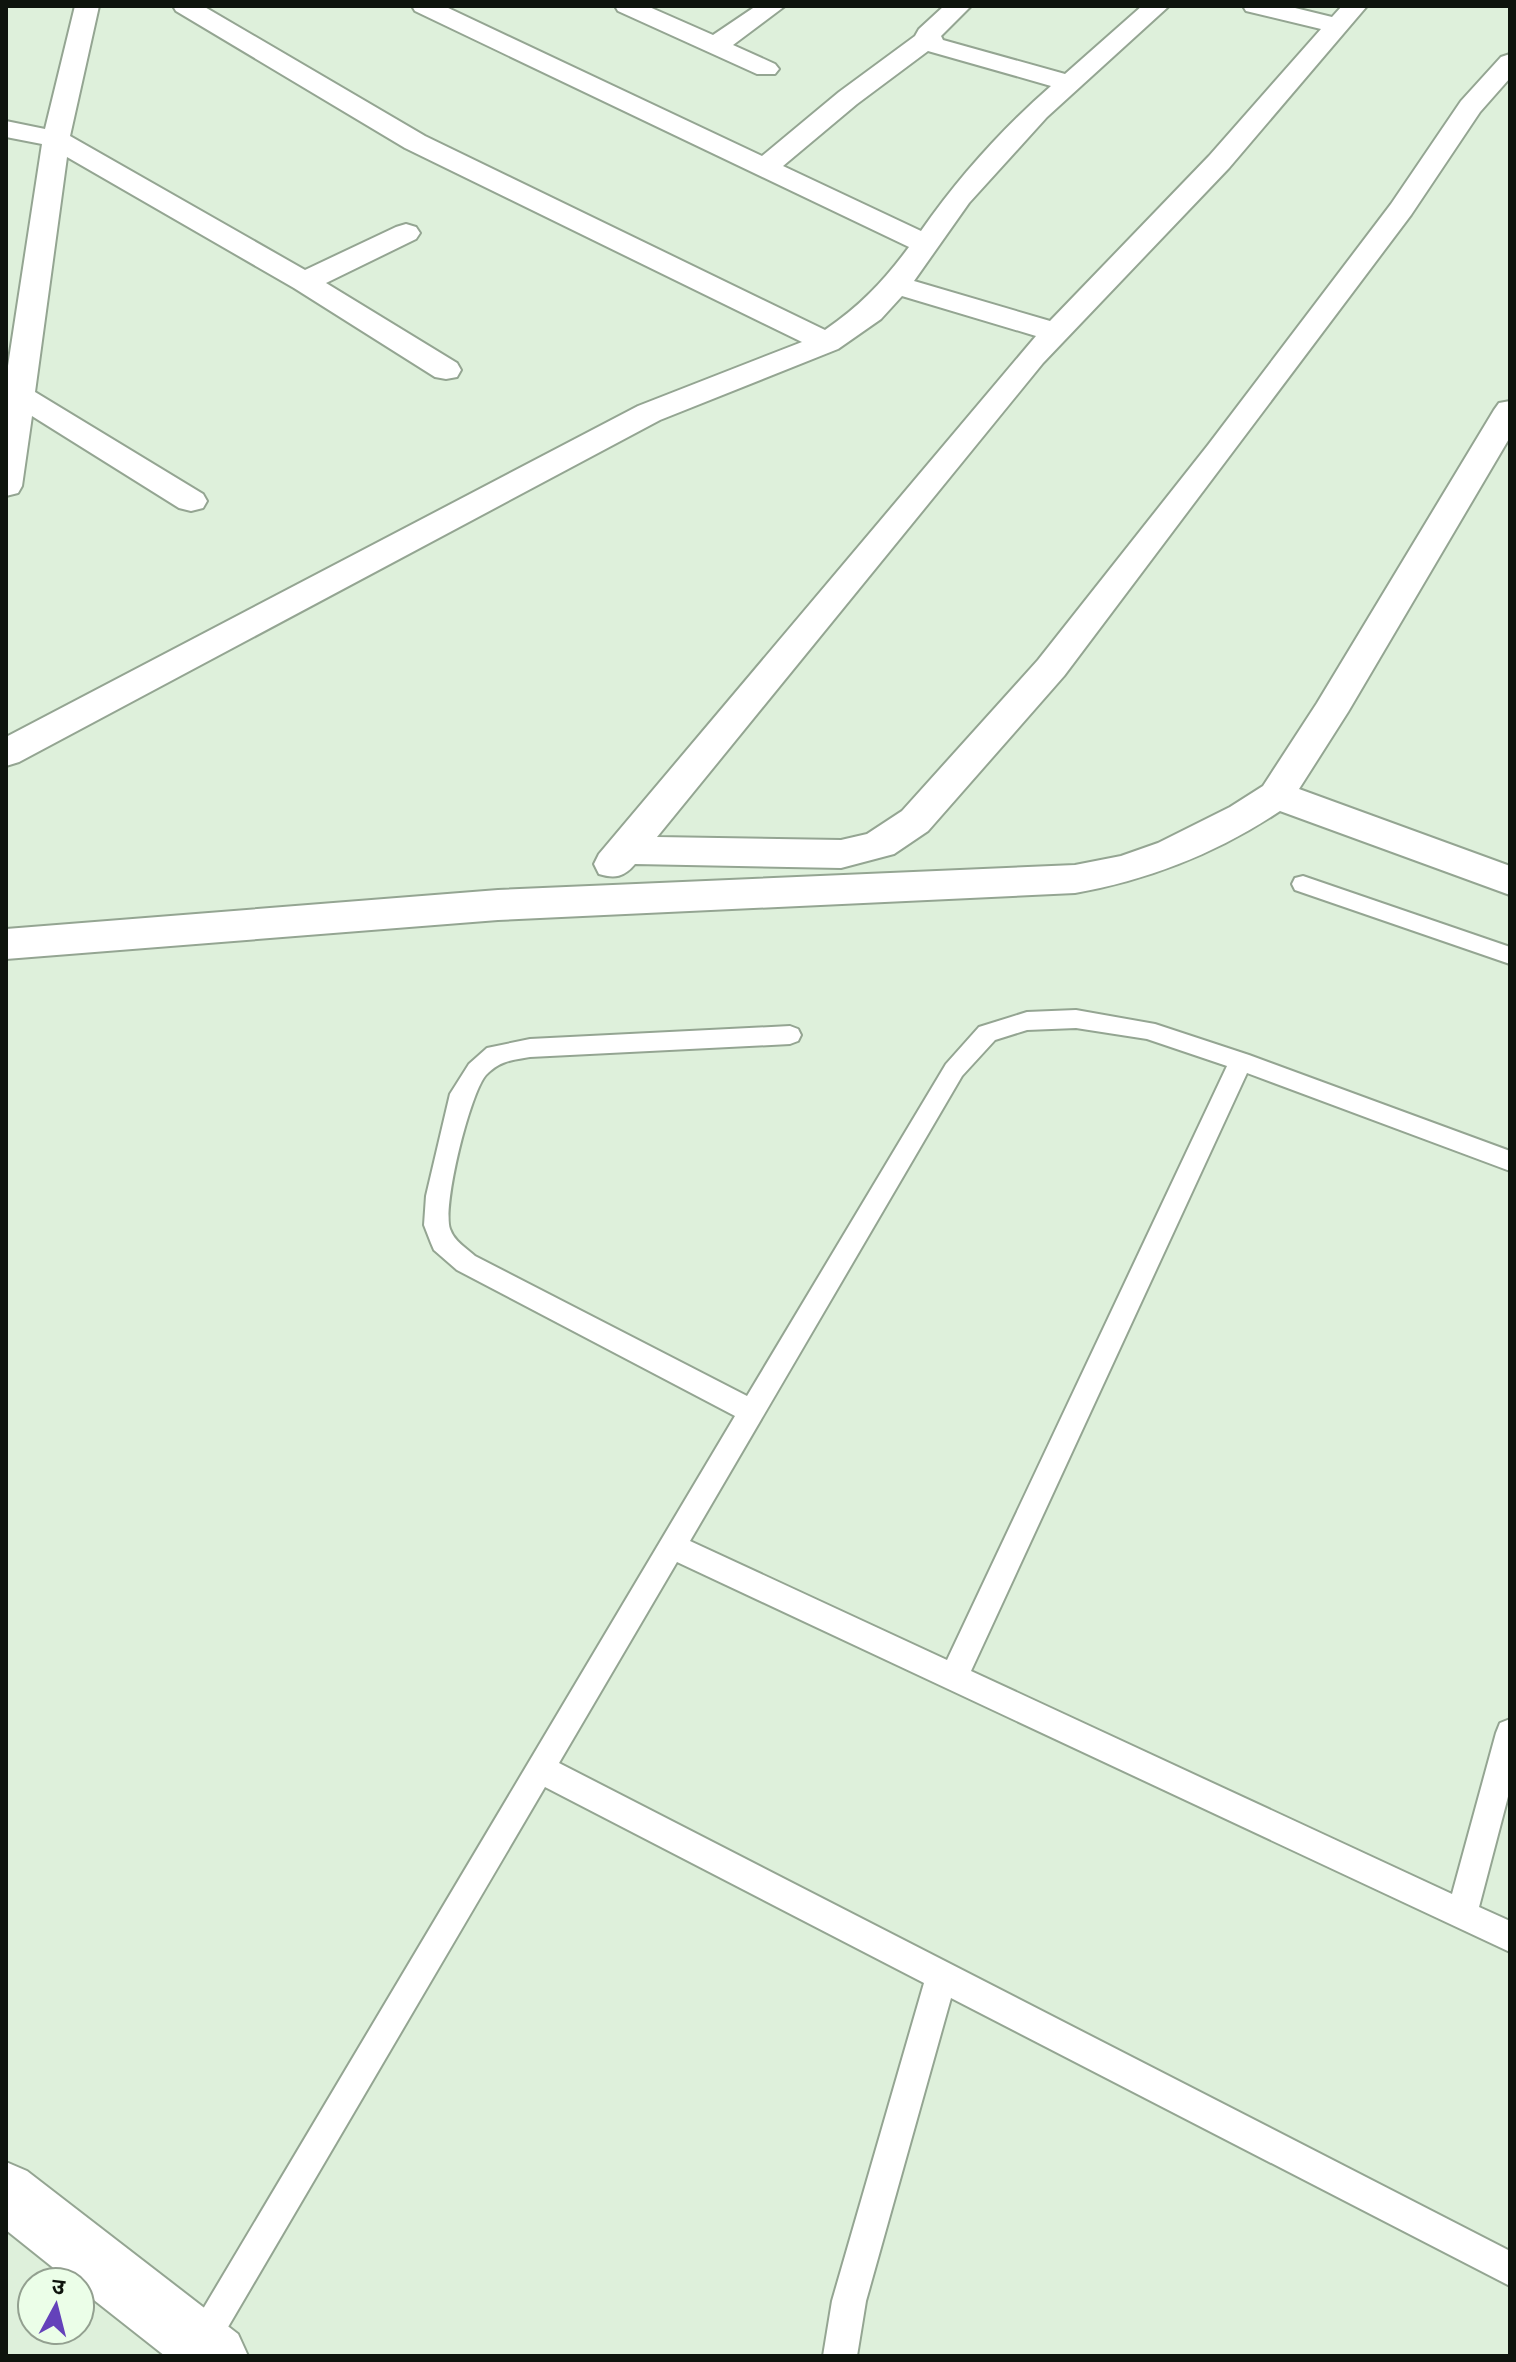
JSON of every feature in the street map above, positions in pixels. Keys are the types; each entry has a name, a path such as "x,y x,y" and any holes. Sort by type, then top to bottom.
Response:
{"street":[{"path":"7,470 16,378 56,139 87,6"},
{"path":"185,6 415,142 827,343"},
{"path":"424,6 924,243"},
{"path":"627,6 766,69"},
{"path":"714,46 773,6"},
{"path":"764,168 848,98 928,39 931,29 959,6"},
{"path":"6,753 649,413 827,343 870,313 896,285 924,243 993,157 1069,83 1157,6"},
{"path":"1255,6 1345,16"},
{"path":"584,900 911,502 1056,332 1219,162 1345,16"},
{"path":"928,39 944,49 1069,83"},
{"path":"625,850 841,854 869,850 895,838 915,821 1051,668 1219,452 1383,233 1470,107 1510,62"},
{"path":"6,129 56,139 304,282 446,370"},
{"path":"304,282 406,233"},
{"path":"896,285 1056,332"},
{"path":"16,378 191,501"},
{"path":"6,944 584,900 1075,879 1125,870 1172,853 1243,817 1276,795 1330,712 1510,410"},
{"path":"1276,795 1510,881"},
{"path":"6,2192 202,2352"}],"lane":[{"path":"1303,884 1510,956"},
{"path":"202,2352 954,1070 987,1033 1027,1021 1076,1019 1147,1030 1241,1061 1510,1161"},
{"path":"753,1412 466,1263 443,1243 436,1225 438,1196 462,1094 477,1070 495,1054 530,1048 790,1035"},
{"path":"953,1678 1241,1061"},
{"path":"673,1547 1510,1937"},
{"path":"1462,1915 1510,1733"},
{"path":"542,1770 1510,2269"},
{"path":"840,2356 849,2301 942,1974"}]}
